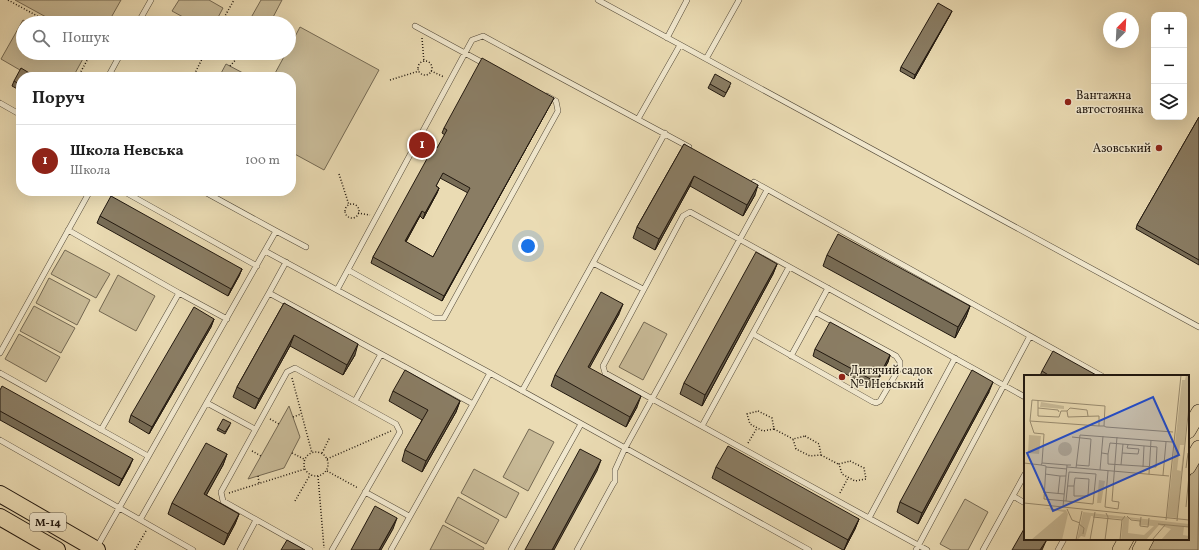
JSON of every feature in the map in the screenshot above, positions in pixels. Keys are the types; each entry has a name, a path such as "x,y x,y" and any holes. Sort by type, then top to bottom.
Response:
{"highway":[{"name":"М-14","path":"0,494 96,550"},
{"path":"23,530 33,513"},
{"name":"М-14","path":"0,517 57,550"}],"main road":[{"path":"1189,427 1199,412"},
{"path":"1189,465 1199,448"},
{"path":"1120,550 1125,540"},
{"path":"1140,550 1145,540"}],"lane":[{"path":"142,16 151,0"},
{"path":"598,0 1199,327"},
{"path":"667,38 687,0"},
{"path":"706,59 739,0"},
{"path":"415,26 493,68"},
{"path":"337,290 472,40 482,36 696,151"},
{"path":"638,119 680,45"},
{"path":"111,72 117,60"},
{"path":"348,270 434,318 444,318 558,111 556,101 542,94"},
{"path":"0,103 16,112"},
{"path":"522,391 665,133"},
{"path":"747,179 1100,375"},
{"path":"577,550 615,481 616,470 625,448 767,190"},
{"path":"0,353 87,196"},
{"path":"132,196 257,266"},
{"path":"212,196 306,247"},
{"path":"927,550 917,548 869,518 605,373 603,366 683,216 690,212 1024,396"},
{"path":"68,230 227,319"},
{"path":"96,550 276,231"},
{"path":"266,250 809,550"},
{"path":"140,520 286,262"},
{"path":"593,262 643,289"},
{"path":"702,426 789,267"},
{"path":"791,356 828,288"},
{"path":"102,430 179,293"},
{"path":"269,293 473,404"},
{"path":"753,334 876,403 882,398 900,367 900,362 896,356 815,312"},
{"path":"917,548 1030,336"},
{"path":"354,401 381,354"},
{"path":"869,518 955,358"},
{"path":"310,550 223,501 221,495 221,492 286,372 295,368 396,424 400,432 332,550"},
{"path":"0,373 148,456"},
{"path":"391,550 490,374"},
{"path":"207,403 255,429"},
{"path":"511,550 581,424"},
{"path":"0,440 193,550"},
{"path":"983,550 1024,476"},
{"path":"365,492 409,516"},
{"path":"1013,496 1024,502"},
{"path":"240,550 256,520"},
{"path":"1058,550 1063,540"}],"path":[{"path":"8,0 37,16"},
{"path":"226,16 234,0"},
{"path":"422,30 424,62"},
{"path":"81,72 87,60"},
{"path":"196,72 202,60"},
{"path":"230,66 236,60"},
{"path":"419,70 420,65 424,62"},
{"path":"419,70 421,74 425,75 429,74 431,71 431,64 424,62"},
{"path":"390,80 419,70"},
{"path":"431,71 450,80"},
{"path":"339,174 349,205 346,210 347,216 353,218 357,216 358,213"},
{"path":"349,205 356,206 358,213"},
{"path":"358,213 377,216"},
{"path":"290,370 312,453"},
{"path":"774,429 772,418 758,411 747,414 750,424 763,431 774,429 793,439 805,436 819,444 821,454"},
{"path":"293,417 302,414"},
{"path":"263,415 279,424"},
{"path":"327,459 398,428"},
{"path":"744,449 757,428"},
{"path":"322,453 330,437"},
{"path":"793,439 796,449 810,456 821,454 839,464 842,474 848,478 855,481 866,479 864,468 850,460 839,464"},
{"path":"245,447 261,456"},
{"path":"292,453 305,460"},
{"path":"312,453 322,453 327,459 328,465 326,471 322,475 310,475 305,469 305,460 312,453"},
{"path":"221,495 305,469"},
{"path":"326,471 365,492"},
{"path":"295,501 310,475"},
{"path":"258,476 259,483"},
{"path":"318,476 325,550"},
{"path":"836,500 848,478"},
{"path":"135,550 149,525"}],"shaded area":[{"path":"15,0 121,0 112,16 44,16"},
{"path":"179,0 209,0 223,8 219,16 181,16 172,11"},
{"path":"261,0 282,0 274,16 252,16"},
{"path":"300,27 379,70 324,170 296,155 296,72 276,72 282,60 296,60 296,35"},
{"path":"16,32 16,60 82,60 76,72 23,72 1,59"},
{"path":"226,64 241,72 222,72"},
{"path":"65,250 110,274 96,298 51,274"},
{"path":"118,275 155,296 136,331 99,311"},
{"path":"49,278 90,300 77,325 36,303"},
{"path":"34,306 75,328 61,353 20,331"},
{"path":"644,322 667,334 643,380 619,367"},
{"path":"19,334 60,357 46,382 5,359"},
{"path":"289,406 300,437 284,468 248,479"},
{"path":"529,429 554,442 528,491 503,477"},
{"path":"1199,460 1198,550 1147,550 1153,540 1189,540 1189,477"},
{"path":"474,469 519,493 506,518 461,493"},
{"path":"458,497 499,520 486,544 445,522"},
{"path":"965,499 988,512 968,550 951,550 940,544"},
{"path":"443,525 484,548 483,550 430,550"}],"building":[{"path":"938,3 952,11 915,75 901,67"},
{"path":"482,58 554,98 444,296 373,257 434,146 437,148 447,130 444,128","holes":["443,173 470,188 433,257 405,241 422,211 425,213 439,188 436,186"]},
{"path":"21,68 28,72 19,72"},
{"path":"715,74 731,83 726,93 710,84"},
{"path":"1199,117 1199,260 1137,225"},
{"path":"684,144 758,185 747,205 694,176 659,239 637,227"},
{"path":"111,196 242,269 231,289 100,216"},
{"path":"838,234 970,306 958,327 827,255"},
{"path":"756,252 777,264 705,395 684,383"},
{"path":"601,292 623,304 588,367 641,396 630,417 555,375"},
{"path":"284,303 358,344 347,365 294,335 259,399 237,387"},
{"path":"194,307 214,319 152,427 131,415"},
{"path":"830,322 890,355 876,382 815,349"},
{"path":"1053,351 1096,375 1048,375 1042,371"},
{"path":"405,370 460,401 426,461 405,450 428,410 393,391"},
{"path":"972,370 993,382 922,513 900,502"},
{"path":"2,386 133,459 122,479 0,411 0,390"},
{"path":"223,419 231,423 225,432 218,428"},
{"path":"206,443 227,454 204,494 239,514 228,534 172,503"},
{"path":"728,446 859,519 848,540 716,467"},
{"path":"580,449 601,460 552,550 525,550"},
{"path":"375,506 397,518 379,550 351,550"},
{"path":"1024,529 1024,540 1046,541 1040,550 1012,550"},
{"path":"287,540 305,550 281,550"}],"place":[{"name":"Вантажна автостоянка","path":"1068,102"},
{"name":"Школа Невська","path":"422,145"},
{"name":"Азовський","path":"1159,148"},
{"name":"Дитячий садок №1 Невський","path":"842,377"}]}
